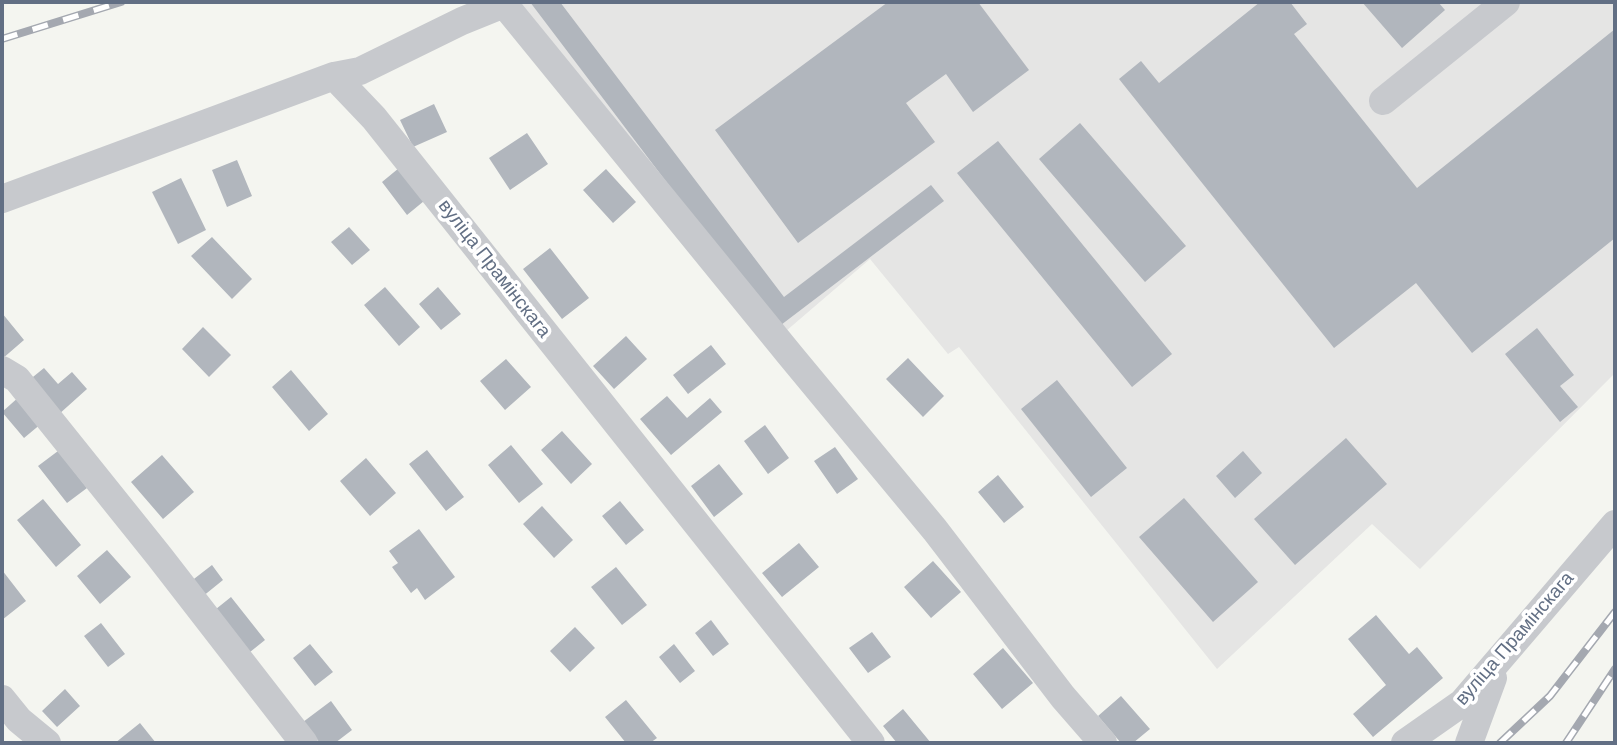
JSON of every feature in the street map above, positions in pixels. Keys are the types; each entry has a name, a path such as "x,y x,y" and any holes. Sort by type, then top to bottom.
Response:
{"street":[{"path":"1383,101 1506,2"},
{"path":"2,199 334,76 360,71 462,21 504,4 935,530 1063,696 1103,743"},
{"name":"вуліца Прамінскага","path":"334,76 373,118 871,743"},
{"path":"2,370 17,379 304,743"},
{"name":"вуліца Прамінскага","path":"1405,743 1462,703 1615,524"},
{"path":"1469,743 1500,659"},
{"path":"2,699 19,720 47,743"}],"shaded area":[{"path":"514,2 1615,2 1615,373 1420,569 1372,524 1217,669 959,347 948,354 870,259 779,337"}],"building":[{"path":"530,2 560,2 784,297 931,185 944,201 777,328"},
{"path":"888,2 978,2 1029,70 973,112 946,74 906,103 935,142 798,243 715,130"},
{"path":"1260,2 1290,2 1307,24 1294,34 1417,188 1615,29 1615,238 1472,353 1416,283 1334,348 1119,79 1141,61 1159,83"},
{"path":"1362,2 1438,2 1445,10 1402,48"},
{"path":"434,104 447,132 413,147 400,120"},
{"path":"1080,123 1186,246 1145,282 1039,159"},
{"path":"527,133 548,164 510,190 489,158"},
{"path":"998,141 1172,354 1132,387 957,173"},
{"path":"237,160 252,196 227,207 212,170"},
{"path":"399,168 424,201 407,215 382,182"},
{"path":"606,169 636,202 613,223 583,190"},
{"path":"181,178 206,230 178,244 152,192"},
{"path":"349,227 370,250 352,265 331,242"},
{"path":"212,237 252,279 232,299 191,256"},
{"path":"550,248 589,298 562,319 523,269"},
{"path":"385,287 420,327 399,346 364,305"},
{"path":"438,287 461,314 441,330 419,304"},
{"path":"2,313 24,340 2,359"},
{"path":"203,327 231,355 209,377 182,349"},
{"path":"1537,328 1574,375 1560,386 1578,407 1560,422 1505,354"},
{"path":"626,336 647,359 614,389 593,366"},
{"path":"711,345 726,364 688,394 673,375"},
{"path":"908,358 944,396 923,417 886,379"},
{"path":"506,359 531,387 505,410 480,381"},
{"path":"44,368 58,384 72,372 87,389 58,415 28,381"},
{"path":"291,370 328,414 309,431 272,387"},
{"path":"1057,380 1127,468 1091,497 1021,409"},
{"path":"20,396 42,423 24,438 2,412"},
{"path":"667,396 687,418 710,398 722,412 671,455 640,419"},
{"path":"765,425 789,458 768,474 744,441"},
{"path":"562,431 592,464 571,484 541,450"},
{"path":"1346,438 1387,484 1295,565 1254,519"},
{"path":"511,445 543,484 519,503 488,465"},
{"path":"835,447 858,479 837,494 814,461"},
{"path":"427,450 464,497 446,511 409,464"},
{"path":"58,451 87,488 67,503 38,466"},
{"path":"1243,451 1262,473 1235,498 1216,476"},
{"path":"162,455 194,492 163,519 131,482"},
{"path":"366,458 396,493 370,516 340,481"},
{"path":"719,464 743,494 714,517 691,486"},
{"path":"998,475 1024,507 1004,523 978,492"},
{"path":"1184,498 1258,582 1213,622 1139,537"},
{"path":"43,499 81,545 56,567 17,520"},
{"path":"620,501 644,530 626,545 602,516"},
{"path":"542,506 573,540 554,558 523,524"},
{"path":"419,529 455,577 425,600 417,588 411,593 392,567 398,563 389,551"},
{"path":"799,543 819,567 782,597 762,573"},
{"path":"107,550 131,577 100,604 77,576"},
{"path":"933,561 961,592 931,618 904,587"},
{"path":"212,565 223,580 202,597 190,582"},
{"path":"616,567 647,605 622,625 591,587"},
{"path":"2,570 26,601 2,620"},
{"path":"231,597 265,640 250,652 216,609"},
{"path":"1376,615 1409,654 1417,647 1443,678 1373,737 1353,714 1386,685 1348,639"},
{"path":"711,620 729,644 713,656 695,633"},
{"path":"101,623 125,654 108,667 84,636"},
{"path":"575,627 595,648 570,672 550,651"},
{"path":"872,632 891,657 868,673 849,648"},
{"path":"310,644 333,672 315,686 293,658"},
{"path":"674,644 695,671 680,683 659,657"},
{"path":"1003,648 1033,683 1002,709 973,674"},
{"path":"65,689 80,706 57,727 42,711"},
{"path":"1121,696 1150,729 1133,743 1121,743 1098,716"},
{"path":"626,700 657,738 650,743 626,743 605,717"},
{"path":"331,701 352,730 335,743 320,743 303,722"},
{"path":"903,709 931,743 897,743 883,726"},
{"path":"140,723 156,743 115,743"}],"railway":[{"path":"2,39 121,2"},
{"path":"1500,743 1550,696 1615,612"},
{"path":"1566,743 1615,669"}]}
